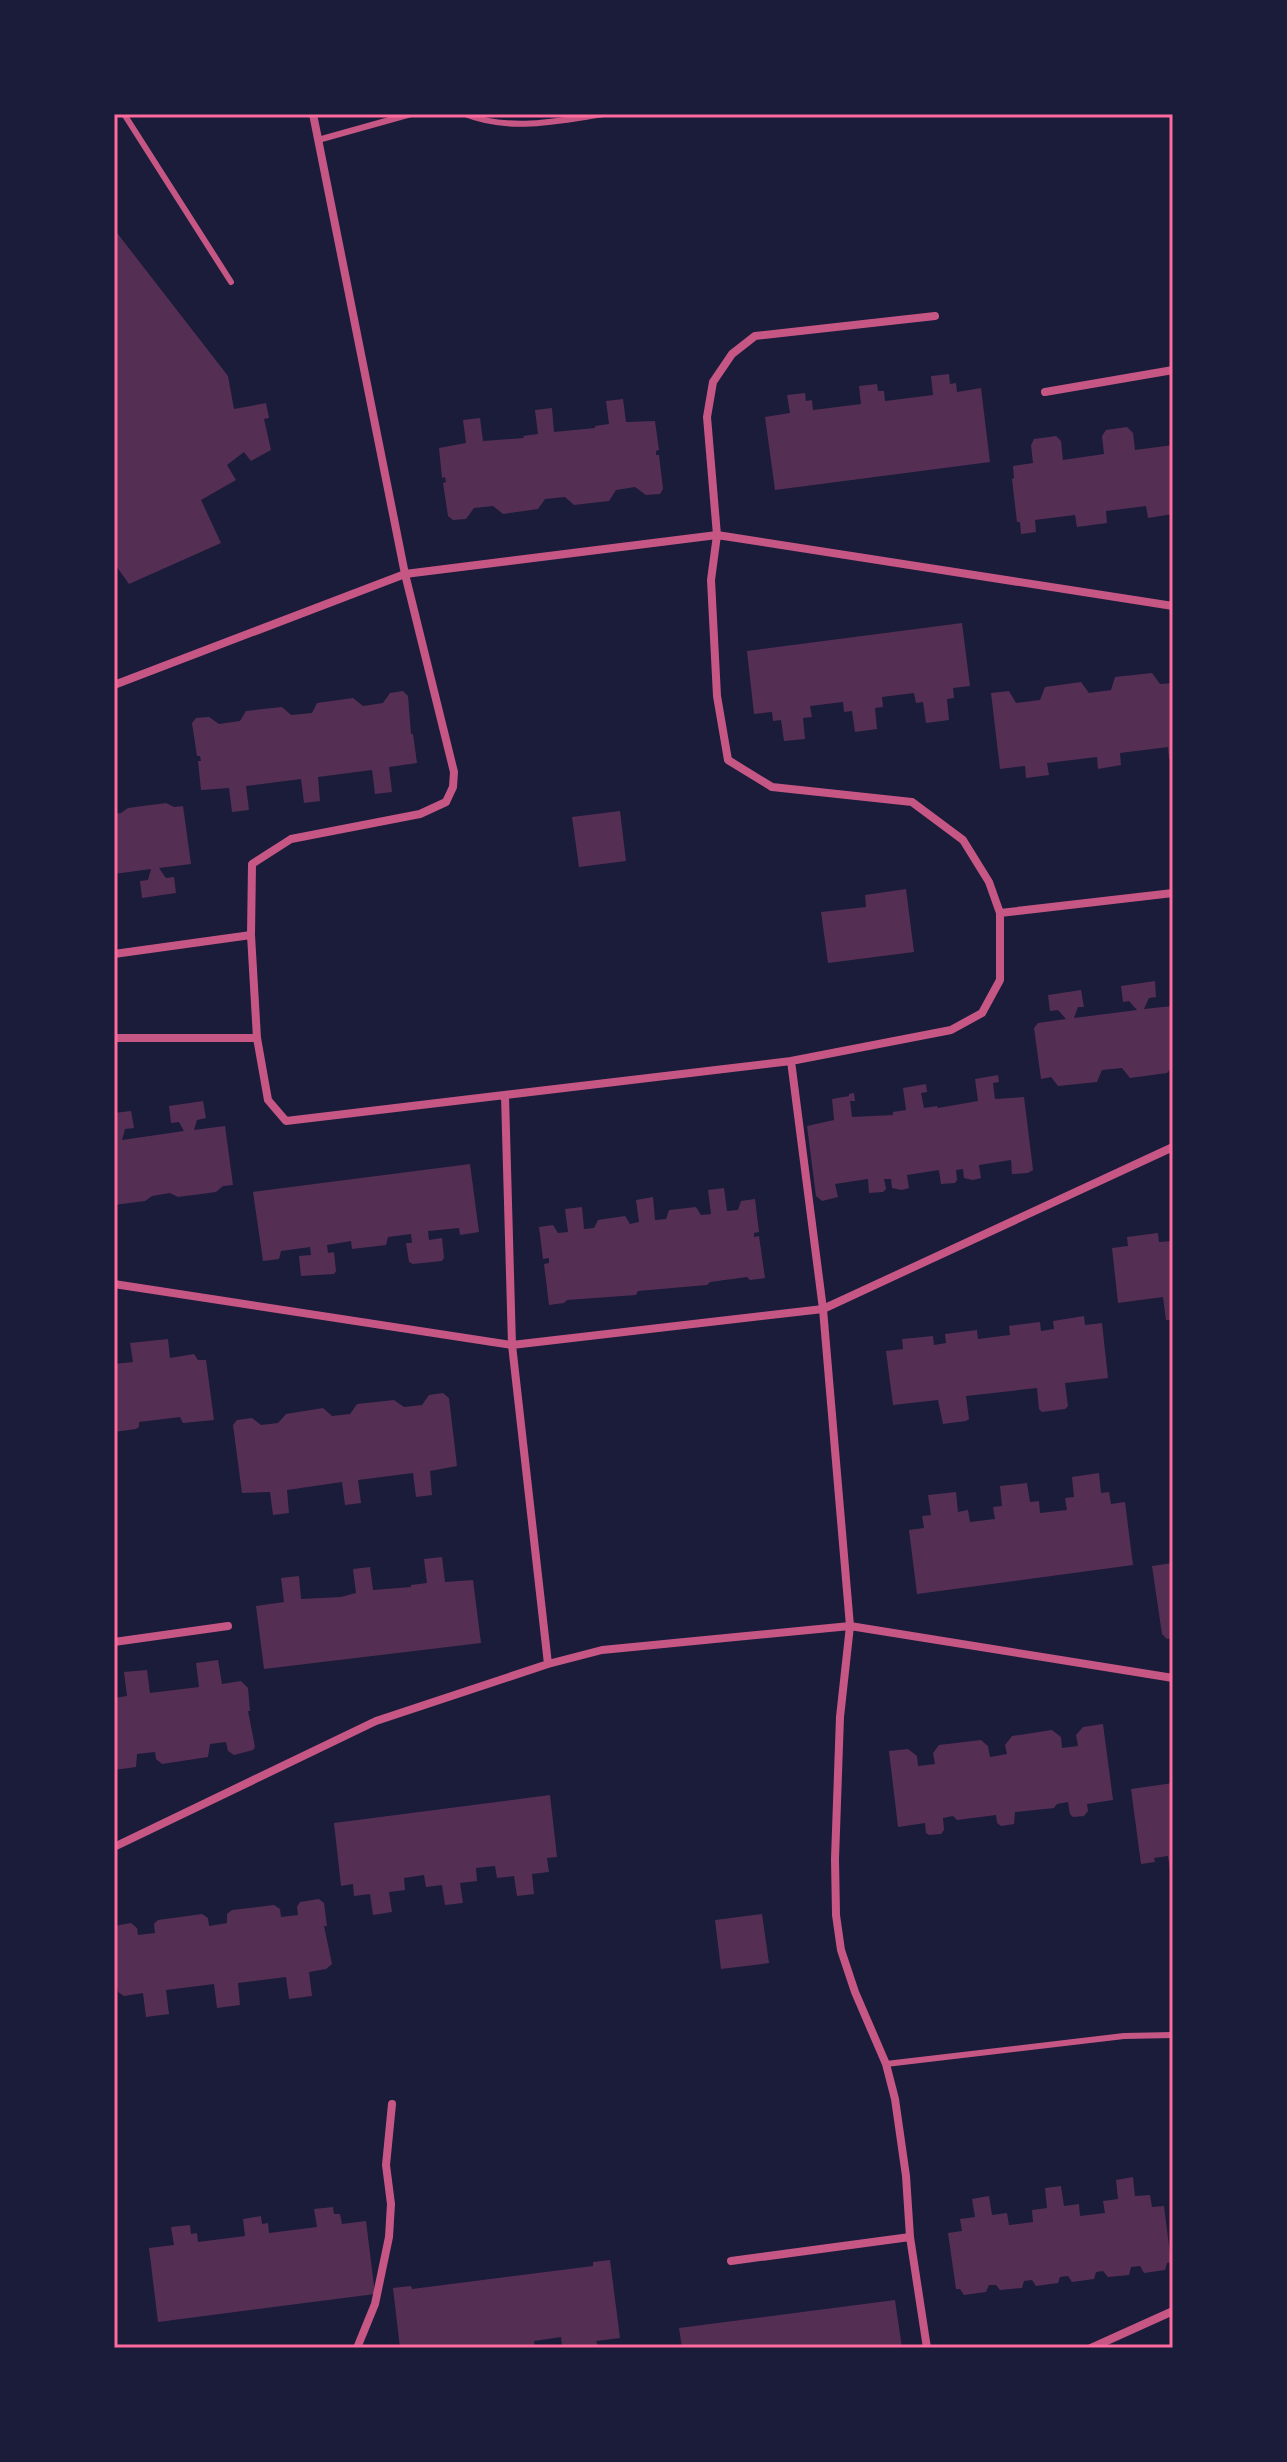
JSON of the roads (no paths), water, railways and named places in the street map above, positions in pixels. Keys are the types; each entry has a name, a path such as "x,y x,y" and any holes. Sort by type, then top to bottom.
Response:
{"street":[{"path":"313,114 405,574 454,772 453,787 446,802 420,814 291,839 252,864 251,935 257,1038 268,1100 286,1121 791,1061 951,1030 982,1013 1000,980 1000,913 989,882 963,840 912,802 772,787 728,760 717,696 711,580 717,535 707,417 713,382 732,354 755,336 935,316"},
{"path":"1045,392 1173,370"},
{"path":"114,685 405,574 717,535 1173,606"},
{"path":"1000,913 1173,893"},
{"path":"114,954 251,935"},
{"path":"114,1038 257,1038"},
{"path":"791,1061 823,1309 850,1626 840,1717 835,1859 838,1927 841,1950 886,2064 895,2099 906,2176 910,2237 927,2348"},
{"path":"505,1096 512,1345 548,1664"},
{"path":"114,1284 512,1345 823,1309 1173,1147"},
{"path":"114,1642 228,1626"},
{"path":"114,1847 376,1721 548,1664 602,1650 850,1626 1173,1678"},
{"path":"357,2348 375,2304 389,2237 391,2204 386,2165 392,2104"},
{"path":"731,2261 910,2237"},
{"path":"1091,2348 1173,2311"}],"lane":[{"path":"124,114 231,282"},
{"path":"318,140 411,114"},
{"path":"465,114 480,120 528,125 604,114"},
{"path":"886,2064 1124,2036 1173,2035"}]}
